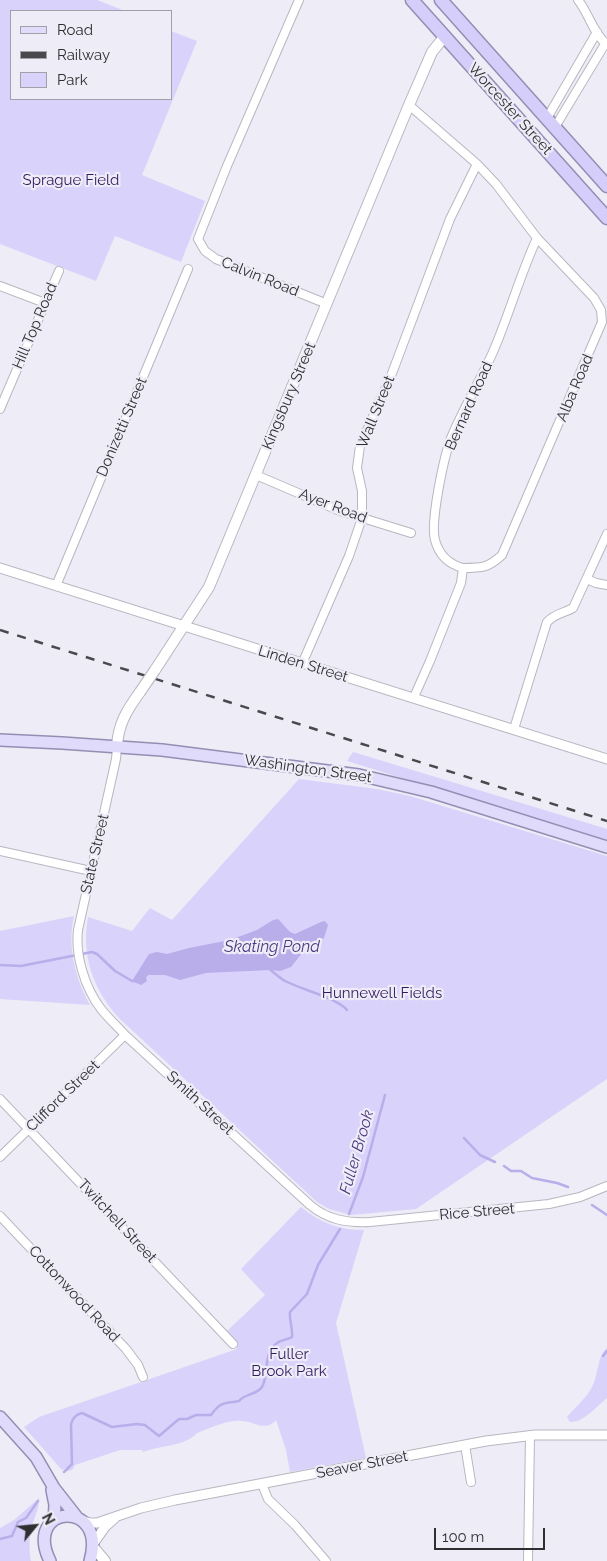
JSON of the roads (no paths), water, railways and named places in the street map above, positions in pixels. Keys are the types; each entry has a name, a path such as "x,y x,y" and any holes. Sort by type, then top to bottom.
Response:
{"highway":[{"name":"Worcester Street","path":"412,0 607,218"},
{"name":"Worcester Street","path":"441,0 607,186"},
{"path":"576,184 590,184 594,180 596,173"}],"main road":[{"name":"Kingsbury Street","path":"117,747 118,732 124,717 208,590 409,105 432,52 445,36"},
{"name":"Washington Street","path":"0,740 193,754 370,777 437,794 607,847"},
{"path":"0,1417 36,1457 50,1480 90,1532 93,1546 90,1561"},
{"path":"50,1480 55,1500 54,1520"},
{"path":"50,1561 44,1546 47,1528 54,1520 64,1516 78,1518"},
{"path":"93,1546 105,1561"}],"street":[{"name":"Calvin Road","path":"299,0 227,166 200,233 199,241 205,251 216,259 327,304"},
{"path":"551,123 606,44 596,32 578,0"},
{"path":"551,123 596,32"},
{"name":"Alba Road","path":"409,105 477,164 496,184 537,238 594,298 601,310 602,322 502,555 493,564 482,568 463,568"},
{"name":"Wall Street","path":"302,664 362,518 362,491 357,468 360,446 390,376 450,219 477,164"},
{"name":"Bernard Road","path":"463,568 454,566 445,559 435,538 440,482 451,439 493,352 537,238"},
{"name":"Donizetti Street","path":"56,586 188,270"},
{"name":"Hill Top Road","path":"0,409 59,271"},
{"path":"0,286 45,302"},
{"name":"Ayer Road","path":"256,475 340,511 411,533"},
{"path":"514,729 546,622 553,616 573,608 607,534"},
{"name":"Linden Street","path":"0,568 607,759"},
{"path":"414,697 430,662 461,582 463,568"},
{"path":"587,579 607,585"},
{"name":"State Street","path":"81,961 78,946 79,925 116,759 117,747"},
{"path":"0,851 91,871"},
{"name":"Smith Street","path":"81,961 86,981 96,1001 125,1035 310,1205 326,1216 345,1222"},
{"name":"Clifford Street","path":"0,1156 125,1035"},
{"name":"Twitchell Street","path":"0,1099 233,1344"},
{"name":"Rice Street","path":"345,1222 370,1222 530,1207 580,1197 607,1186"},
{"name":"Cottonwood Road","path":"0,1216 126,1349 138,1365 143,1377"},
{"name":"Seaver Street","path":"78,1518 90,1523 97,1523 156,1504 465,1445 530,1436 607,1435"},
{"path":"528,1561 530,1436"},
{"path":"465,1445 471,1482"},
{"path":"262,1484 268,1499 300,1531 326,1561"},
{"name":"Seaver Street","path":"93,1546 105,1527 120,1515"}],"water":[{"name":"Skating Pond","path":"278,919 290,932 295,934 321,922 325,921 328,925 324,938 306,948 291,967 280,971 206,973 180,980 165,975 148,975 147,981 141,985 132,981 149,954 157,952 167,954 230,940 257,930"}],"waterway":[{"name":"Fuller Brook","path":"0,965 21,966 92,952 97,954 115,971 132,981 136,981"},
{"name":"Fuller Brook","path":"268,968 287,982 328,998 347,1010"},
{"name":"Fuller Brook","path":"349,1214 363,1177 385,1095"},
{"path":"464,1138 480,1155 495,1162"},
{"path":"504,1166 511,1171 521,1171 532,1178 568,1187"},
{"path":"592,1205 607,1215"},
{"name":"Fuller Brook","path":"64,1472 72,1464 71,1424 74,1418 82,1413 112,1427 145,1425 159,1436 179,1419 187,1419 196,1415 211,1415 220,1405 239,1401 260,1390 266,1375 269,1352 280,1341 292,1337 290,1312 307,1294 318,1265 340,1229"},
{"path":"603,1356 607,1351"},
{"name":"Fuller Brook","path":"0,1539 12,1536 18,1522 26,1518 38,1501"}],"railway":[{"path":"0,630 607,821"}],"park label":[{"name":"Sprague Field","path":"71,180"},
{"name":"Hunnewell Fields","path":"382,993"},
{"name":"Fuller Brook Park","path":"289,1362"}]}
